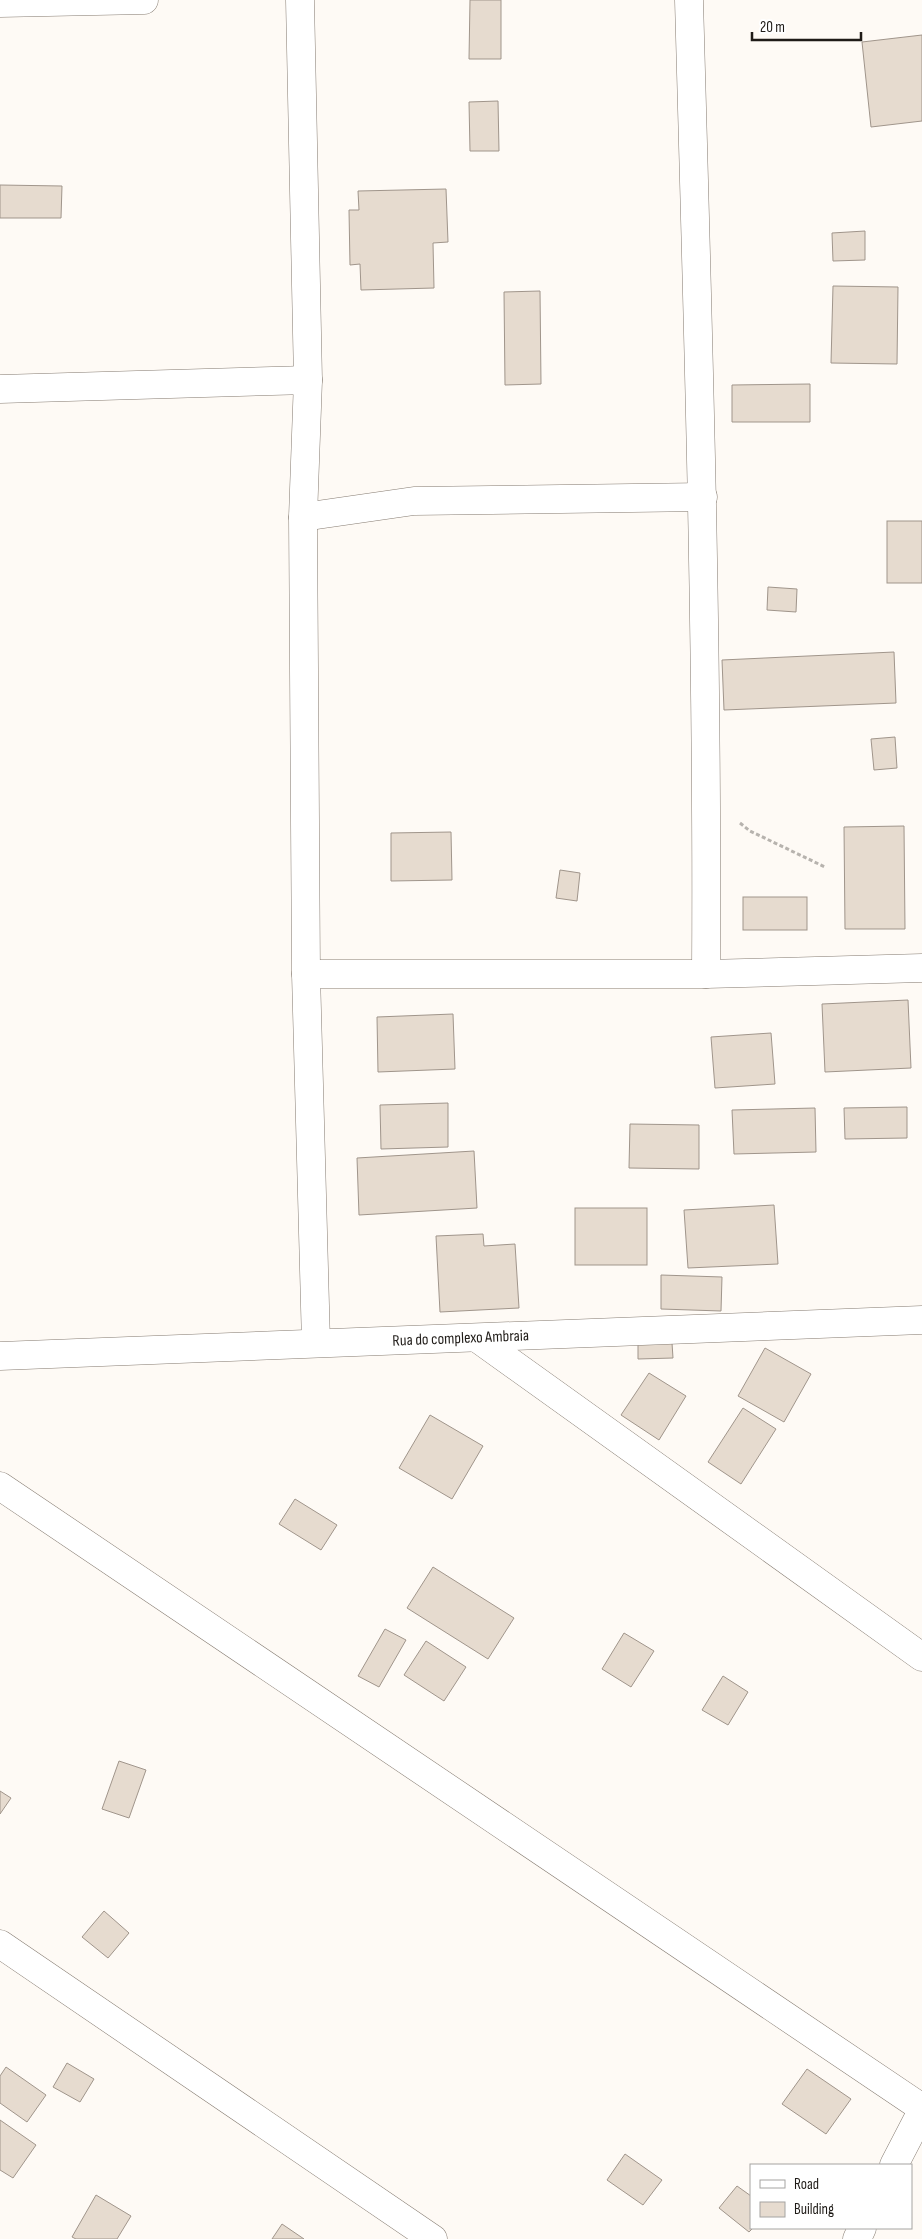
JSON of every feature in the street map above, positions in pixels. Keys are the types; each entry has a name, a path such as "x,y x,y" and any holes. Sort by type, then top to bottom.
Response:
{"street":[{"path":"0,3 144,0"},
{"path":"300,0 308,380 303,517 306,974 316,1343"},
{"path":"689,0 703,497 707,795 706,974"},
{"path":"0,389 308,380"},
{"path":"303,517 414,501 703,497"},
{"path":"306,974 706,974 922,968"},
{"name":"Rua do complexo Ambraia","path":"0,1356 922,1320"},
{"path":"477,1338 922,1657"},
{"path":"0,1486 922,2109 894,2164"},
{"path":"0,1944 433,2239"}],"path":[{"path":"707,795 750,831 824,867"}],"building":[{"path":"470,0 501,0 501,59 469,59"},
{"path":"922,35 922,121 871,127 862,42"},
{"path":"498,101 499,151 470,151 469,102"},
{"path":"0,185 62,186 61,218 0,218"},
{"path":"446,189 448,242 433,243 434,288 361,290 360,264 350,265 349,210 359,210 358,191"},
{"path":"865,231 865,260 833,261 832,233"},
{"path":"833,286 898,287 897,364 831,363"},
{"path":"540,291 541,384 505,385 504,292"},
{"path":"810,384 810,422 732,422 732,385"},
{"path":"887,521 922,521 922,583 887,583"},
{"path":"768,587 797,589 796,612 767,610"},
{"path":"894,652 896,703 724,710 722,660"},
{"path":"895,737 897,768 874,770 871,739"},
{"path":"904,826 905,929 845,929 844,827"},
{"path":"451,832 452,880 391,881 391,833"},
{"path":"560,870 580,873 577,901 556,898"},
{"path":"743,897 807,897 807,930 743,930"},
{"path":"908,1000 911,1068 825,1072 822,1004"},
{"path":"453,1014 455,1069 378,1072 377,1017"},
{"path":"771,1033 775,1084 715,1088 711,1037"},
{"path":"448,1103 448,1147 381,1149 380,1105"},
{"path":"907,1107 907,1138 845,1139 844,1108"},
{"path":"815,1108 816,1152 734,1154 732,1110"},
{"path":"630,1124 699,1125 699,1169 629,1168"},
{"path":"474,1151 477,1208 359,1215 357,1158"},
{"path":"774,1205 778,1264 688,1268 684,1210"},
{"path":"575,1208 647,1208 647,1265 575,1265"},
{"path":"483,1234 484,1246 515,1244 519,1308 440,1312 436,1236"},
{"path":"661,1275 722,1277 721,1311 661,1309"},
{"path":"638,1343 672,1343 673,1358 638,1359"},
{"path":"765,1348 811,1374 784,1422 738,1396"},
{"path":"649,1373 686,1396 659,1440 621,1415"},
{"path":"743,1408 776,1429 741,1484 708,1462"},
{"path":"430,1415 483,1446 452,1499 399,1468"},
{"path":"295,1499 337,1525 321,1550 279,1524"},
{"path":"433,1567 514,1618 488,1659 407,1608"},
{"path":"385,1629 406,1640 379,1687 358,1676"},
{"path":"624,1633 654,1651 631,1687 602,1669"},
{"path":"426,1641 466,1667 444,1701 404,1675"},
{"path":"723,1676 748,1692 728,1725 702,1710"},
{"path":"119,1761 146,1770 129,1818 102,1809"},
{"path":"0,1791 11,1798 0,1814"},
{"path":"104,1911 129,1933 108,1958 82,1937"},
{"path":"67,2063 94,2079 80,2102 53,2087"},
{"path":"6,2067 46,2095 27,2122 0,2103 0,2076"},
{"path":"807,2069 851,2099 826,2134 782,2104"},
{"path":"0,2120 36,2145 13,2178 0,2170"},
{"path":"625,2154 662,2180 643,2205 607,2180"},
{"path":"737,2186 750,2195 750,2229 752,2229 749,2232 719,2208"},
{"path":"96,2195 131,2216 117,2239 76,2239 72,2237"},
{"path":"282,2224 304,2239 272,2239"}]}
